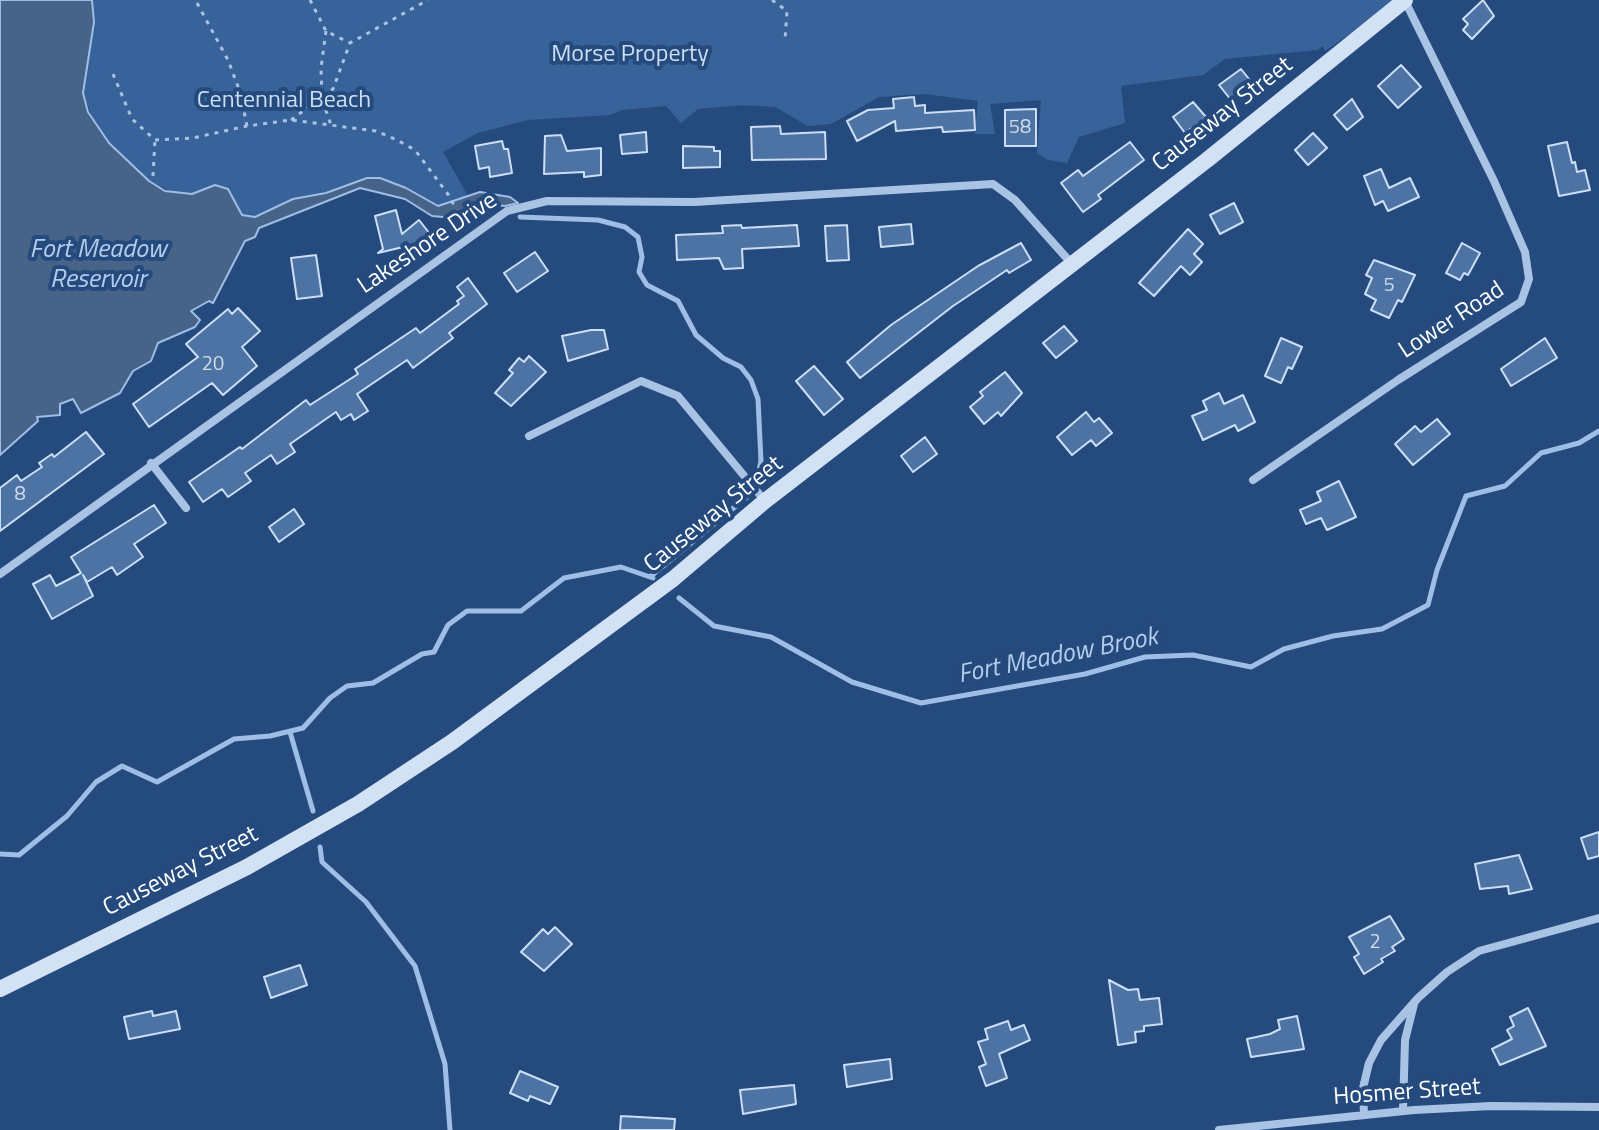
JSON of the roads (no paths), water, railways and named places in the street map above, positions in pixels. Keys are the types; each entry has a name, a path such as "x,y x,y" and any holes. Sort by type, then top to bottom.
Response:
{"street":[{"name":"Causeway Street","path":"0,989 247,867 358,804 452,742 661,588 765,501 1072,264 1405,0"},
{"name":"Lower Road","path":"1253,480 1398,380 1521,302 1529,279 1525,252 1494,181 1405,0"},
{"name":"Lakeshore Drive","path":"0,574 469,235 507,211 547,201 694,202 993,184 1015,200 1072,264"},
{"path":"529,436 641,381 678,396 765,501"},
{"path":"151,463 186,508"},
{"path":"1364,1115 1363,1088 1369,1063 1388,1031 1447,972 1479,951 1599,918"},
{"path":"1403,1111 1405,1040 1414,1003"},
{"name":"Hosmer Street","path":"1219,1130 1403,1111 1491,1106 1599,1107"}],"water":[{"name":"Fort Meadow Reservoir","path":"0,0 92,0 94,22 83,93 88,112 109,143 149,181 165,191 192,194 215,185 228,189 242,215 255,217 293,199 326,193 367,178 380,178 406,188 438,206 480,192 510,197 518,203 505,206 487,204 443,217 432,216 405,199 360,188 259,228 255,237 245,241 213,303 209,301 191,311 200,320 195,327 158,343 151,361 133,371 120,393 81,413 73,399 60,404 60,415 37,417 38,421 0,455"}],"waterway":[{"path":"520,217 598,220 625,227 638,237 642,257 639,272 647,285 678,301 696,335 723,358 741,367 751,380 758,399 761,461 758,475"},
{"name":"Fort Meadow Brook","path":"679,598 714,626 771,637 852,682 921,703 1085,674 1145,657 1193,655 1251,667 1284,649 1333,636 1382,629 1428,605 1437,570 1466,496 1505,486 1541,453 1579,443 1599,431"},
{"path":"651,576 748,496"},
{"name":"Fort Meadow Brook","path":"0,854 19,855 67,816 96,782 122,766 157,782 234,739 270,736 303,728 330,698 347,686 373,683 422,654 434,652 448,625 467,611 521,611 564,578 621,567 653,578"},
{"path":"290,732 313,811"},
{"path":"320,847 322,862 366,902 415,966 445,1064 450,1130"}],"park label":[{"name":"Morse Property","path":"630,55"},
{"name":"Centennial Beach","path":"284,101"}]}
